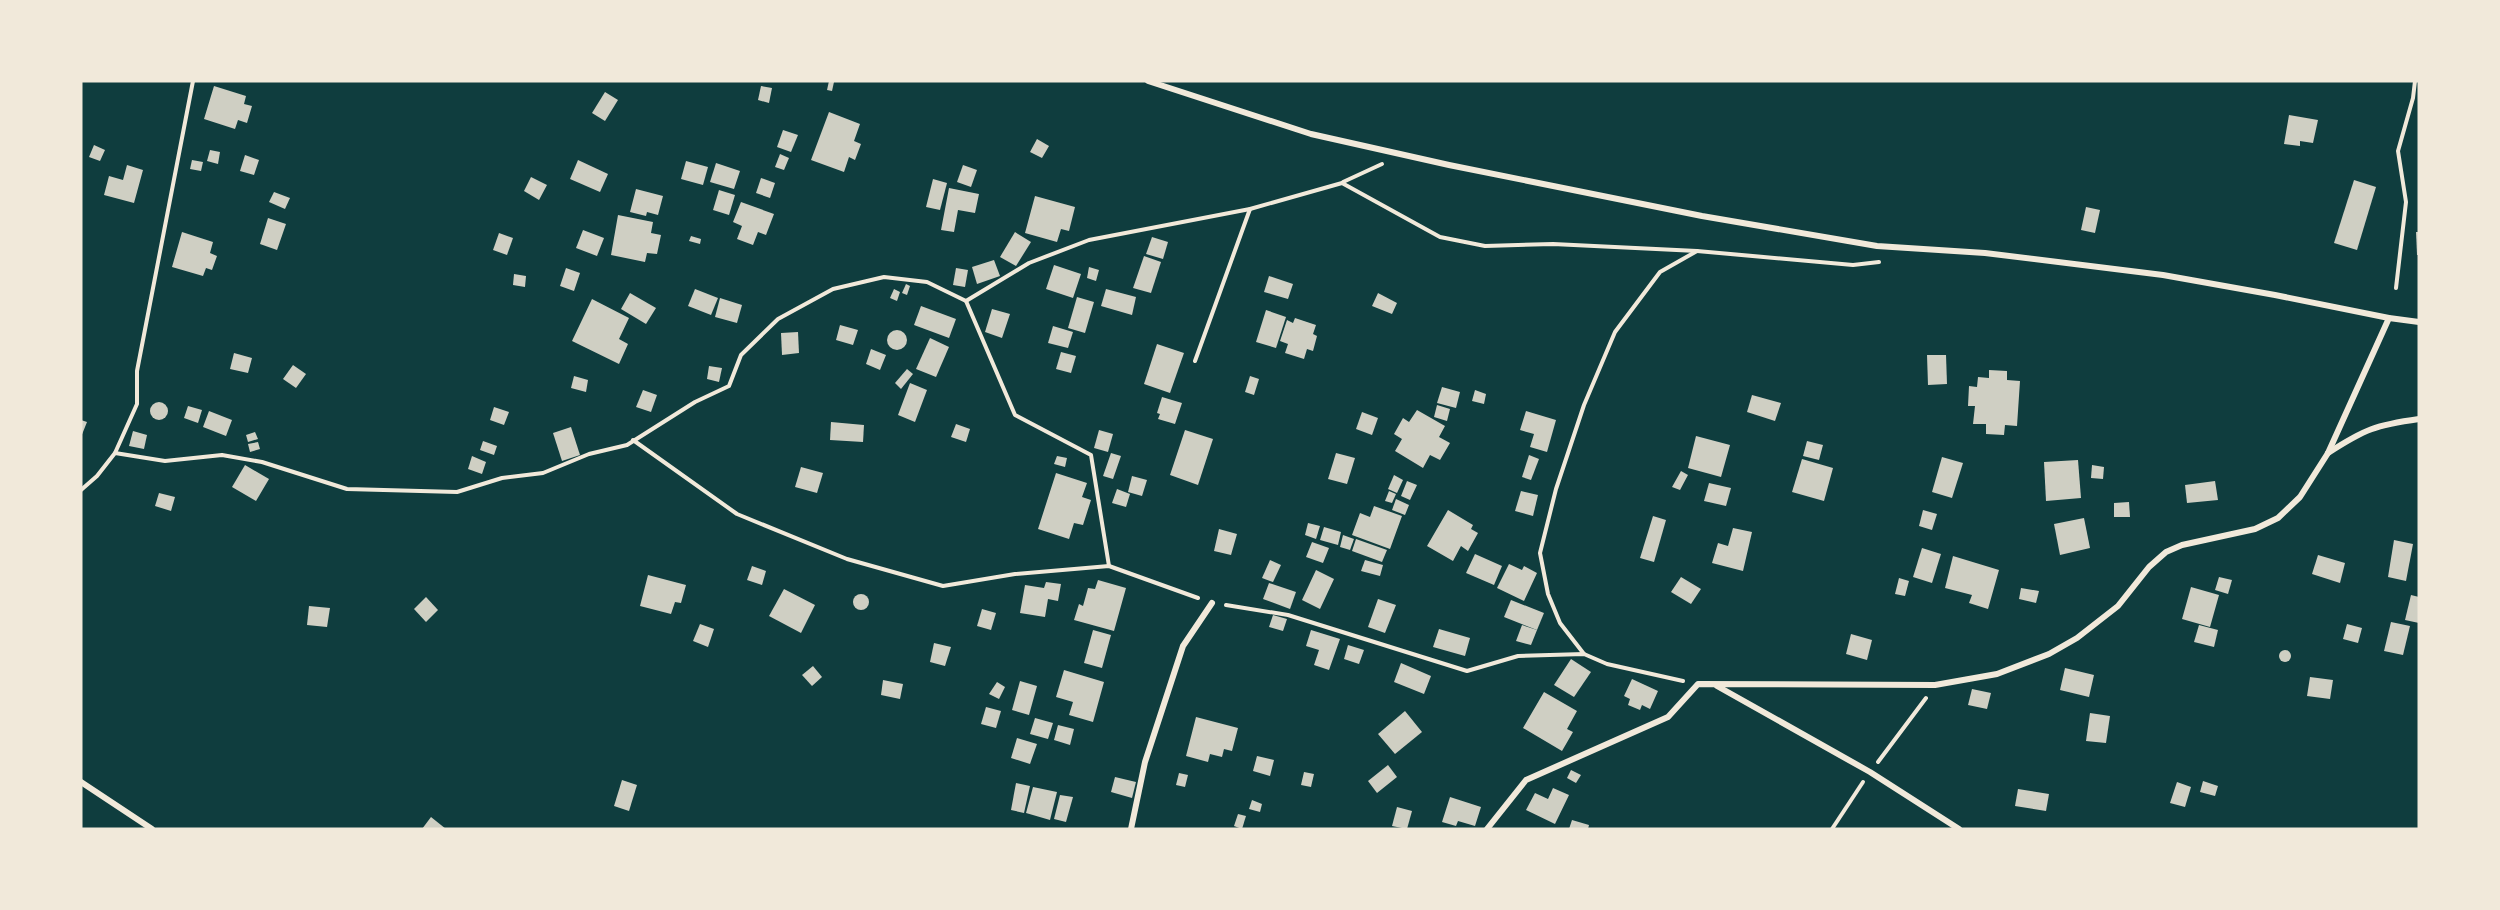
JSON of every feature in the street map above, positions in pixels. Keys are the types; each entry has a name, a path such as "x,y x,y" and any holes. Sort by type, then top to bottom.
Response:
{"street":[{"path":"1148,81 1311,134 1702,216 1876,246 1985,253 2163,275 2419,322"},
{"path":"1487,829 1526,780 1668,717 1698,684 1935,685 1997,674 2049,654 2077,638 2118,606 2149,567 2166,552 2182,545 2255,530 2278,518 2300,497 2328,453 2389,318"},
{"path":"2328,453 2371,428 2385,423 2419,419"},
{"path":"1131,829 1145,762 1183,646 1212,603"},
{"path":"1714,685 1870,772 1959,829"},
{"path":"81,782 152,829"}],"path":[{"path":"81,490 98,476 115,453 137,404 137,371 193,81"},
{"path":"2396,288 2406,202 2398,151 2413,98 2415,81"},
{"path":"966,301 1029,264 1089,240 1251,209 1342,183 1402,154"},
{"path":"1342,183 1440,237 1485,246 1553,244 1697,251 1853,265 1888,259"},
{"path":"1195,361 1251,209"},
{"path":"1584,654 1560,623 1548,594 1540,553 1556,489 1584,405 1615,332 1660,272 1697,251"},
{"path":"115,453 165,461 222,455 262,462 346,489 457,492 502,478 543,473 589,454 627,445 695,402 729,386 741,355 778,319 833,289 884,277 927,282 966,301 1015,415 1091,455 1109,566"},
{"path":"633,440 737,514 847,559 944,586 1016,574 1109,566 1212,603 1287,615 1467,671 1518,656 1584,654 1607,664 1698,684"},
{"path":"1832,829 1870,772 1935,685"}],"building":[{"path":"829,81 834,82 832,91 827,90"},
{"path":"214,86 246,96 244,104 252,106 247,123 238,120 235,129 204,119"},
{"path":"761,86 772,88 769,103 758,100"},
{"path":"605,92 618,100 605,121 592,113"},
{"path":"829,112 860,124 854,141 861,144 855,160 849,157 844,172 811,160"},
{"path":"2289,115 2318,120 2313,143 2300,141 2300,146 2284,144"},
{"path":"783,130 798,135 791,152 777,147"},
{"path":"1037,139 1049,146 1042,158 1030,152"},
{"path":"94,145 105,150 100,161 89,157"},
{"path":"210,150 220,152 218,164 207,161"},
{"path":"780,154 789,158 784,170 775,167"},
{"path":"245,155 259,160 254,175 240,171"},
{"path":"192,160 203,162 201,171 190,169"},
{"path":"578,160 608,174 600,192 570,179"},
{"path":"686,161 708,167 703,185 681,179"},
{"path":"716,163 740,171 734,189 710,182"},
{"path":"127,165 143,170 134,203 104,195 109,176 123,180"},
{"path":"963,165 977,170 971,187 957,182"},
{"path":"531,177 547,185 539,200 524,191"},
{"path":"761,178 775,183 770,198 756,193"},
{"path":"933,179 947,183 940,210 926,207"},
{"path":"2354,180 2376,187 2357,250 2334,243"},
{"path":"949,188 979,194 975,213 958,210 954,232 941,230"},
{"path":"636,189 663,196 658,215 647,212 646,216 630,212"},
{"path":"719,190 735,195 729,215 713,210"},
{"path":"274,192 290,198 285,209 269,202"},
{"path":"1035,196 1075,207 1069,231 1061,229 1057,242 1025,233"},
{"path":"741,202 774,214 766,235 758,232 753,245 737,239 742,226 733,222"},
{"path":"2086,207 2100,210 2095,233 2081,230"},
{"path":"618,215 653,222 651,233 661,235 657,254 647,253 645,262 611,255"},
{"path":"268,218 286,224 277,250 260,244"},
{"path":"583,230 604,238 597,256 576,248"},
{"path":"182,232 213,242 210,253 217,256 212,270 206,268 203,276 172,267"},
{"path":"1015,232 1031,242 1016,266 1000,257"},
{"path":"2416,232 2419,232 2419,255 2417,255"},
{"path":"499,233 513,238 507,255 493,250"},
{"path":"691,236 701,239 700,244 689,241"},
{"path":"1152,237 1168,242 1163,259 1146,254"},
{"path":"1144,256 1161,262 1151,293 1133,288"},
{"path":"994,260 1000,276 977,284 972,267"},
{"path":"1054,265 1081,274 1073,298 1046,289"},
{"path":"1089,267 1099,270 1096,281 1087,278"},
{"path":"566,268 580,273 574,291 560,286"},
{"path":"956,268 968,270 965,287 953,285"},
{"path":"514,274 526,276 525,287 513,285"},
{"path":"1269,276 1293,284 1288,299 1264,292"},
{"path":"906,284 910,286 907,295 902,293"},
{"path":"695,289 718,298 711,315 688,306"},
{"path":"894,289 900,292 897,301 890,298"},
{"path":"1106,289 1136,297 1132,315 1101,306"},
{"path":"630,293 656,308 646,324 621,309"},
{"path":"1378,293 1397,303 1392,314 1372,306"},
{"path":"1077,297 1094,302 1085,333 1068,328"},
{"path":"720,298 742,305 737,323 715,317"},
{"path":"592,299 629,318 619,339 628,344 619,364 572,341"},
{"path":"921,306 956,319 949,338 914,325"},
{"path":"992,309 1010,314 1002,338 985,332"},
{"path":"1266,310 1286,317 1276,348 1256,342"},
{"path":"1295,318 1316,325 1313,334 1317,336 1313,351 1307,349 1304,359 1285,353 1288,344 1280,341 1287,320 1293,323"},
{"path":"840,325 858,330 853,345 836,340"},
{"path":"1053,326 1073,332 1068,348 1048,343"},
{"path":"893,330 901,330 907,336 907,344 901,350 893,350 887,344 887,336"},
{"path":"798,332 799,353 782,355 781,333"},
{"path":"930,338 949,347 936,377 916,369"},
{"path":"1157,344 1184,353 1170,393 1144,384"},
{"path":"871,349 886,355 880,370 866,364"},
{"path":"1061,352 1076,356 1071,373 1056,369"},
{"path":"234,353 252,358 248,373 230,369"},
{"path":"1927,355 1946,355 1947,384 1928,385"},
{"path":"293,365 306,374 296,388 283,379"},
{"path":"709,366 722,368 719,382 707,379"},
{"path":"907,369 913,374 901,389 895,383"},
{"path":"1989,370 2007,371 2007,380 2020,381 2017,426 2005,425 2004,435 1986,434 1986,424 1973,424 1975,406 1968,406 1969,386 1977,387 1978,377 1989,378"},
{"path":"574,376 588,380 586,392 571,388"},
{"path":"1250,376 1259,379 1254,395 1245,392"},
{"path":"910,383 927,390 915,422 898,415"},
{"path":"1442,387 1460,392 1456,408 1437,403"},
{"path":"643,390 657,395 651,412 636,407"},
{"path":"1475,390 1486,394 1484,404 1472,401"},
{"path":"1752,395 1781,403 1775,421 1747,412"},
{"path":"1162,397 1182,403 1175,424 1158,419 1160,414 1157,413"},
{"path":"159,402 165,405 168,411 165,417 159,420 153,417 150,411 153,405"},
{"path":"1437,405 1450,409 1447,421 1434,417"},
{"path":"188,406 202,410 198,423 184,418"},
{"path":"494,407 509,412 504,425 490,420"},
{"path":"1417,410 1445,426 1439,437 1450,443 1440,460 1430,455 1423,468 1395,451 1402,439 1394,434 1403,418 1409,422"},
{"path":"209,411 232,420 226,436 203,427"},
{"path":"1526,411 1556,420 1547,452 1530,447 1534,434 1520,430"},
{"path":"1362,412 1378,418 1372,435 1356,429"},
{"path":"81,420 87,422 81,437"},
{"path":"831,422 864,425 863,442 830,440"},
{"path":"956,424 970,429 966,442 951,437"},
{"path":"571,427 580,455 562,461 553,433"},
{"path":"1099,430 1113,434 1108,452 1094,448"},
{"path":"1185,430 1213,439 1198,485 1170,475"},
{"path":"133,431 147,435 144,449 129,446"},
{"path":"255,432 258,439 248,442 246,435"},
{"path":"1696,436 1730,445 1721,477 1688,468"},
{"path":"483,441 497,446 494,455 480,450"},
{"path":"1807,441 1823,445 1819,460 1803,456"},
{"path":"258,442 260,449 250,452 248,444"},
{"path":"1111,453 1121,456 1113,479 1103,476"},
{"path":"1336,453 1355,458 1347,484 1328,479"},
{"path":"1529,455 1539,459 1531,480 1522,477"},
{"path":"472,456 486,462 482,474 468,469"},
{"path":"1057,456 1067,458 1065,467 1054,464"},
{"path":"1942,457 1963,463 1952,498 1932,492"},
{"path":"1802,459 1833,468 1824,501 1792,492"},
{"path":"2078,460 2081,498 2046,501 2044,462"},
{"path":"245,465 269,479 256,501 232,487"},
{"path":"2092,465 2104,467 2103,479 2091,478"},
{"path":"801,467 823,473 817,493 795,487"},
{"path":"1681,471 1688,475 1680,490 1672,487"},
{"path":"1056,473 1087,483 1082,497 1091,500 1083,525 1074,523 1069,539 1038,529"},
{"path":"1394,475 1403,480 1397,493 1388,489"},
{"path":"1132,476 1147,480 1142,496 1128,492"},
{"path":"1407,481 1417,485 1410,500 1401,496"},
{"path":"2215,481 2218,500 2187,503 2185,485"},
{"path":"1709,483 1731,488 1726,506 1704,501"},
{"path":"1117,489 1130,494 1126,507 1112,503"},
{"path":"1389,491 1396,494 1392,503 1385,501"},
{"path":"1521,491 1538,495 1533,516 1515,511"},
{"path":"159,493 175,497 171,511 155,506"},
{"path":"1396,499 1409,505 1405,515 1392,510"},
{"path":"2129,502 2130,517 2114,517 2114,503"},
{"path":"1374,506 1402,516 1390,549 1352,535 1360,513 1370,517"},
{"path":"1448,510 1473,525 1471,529 1478,533 1468,551 1461,546 1453,561 1427,546"},
{"path":"1923,510 1937,514 1932,530 1919,526"},
{"path":"1653,516 1666,520 1654,562 1640,558"},
{"path":"2084,518 2090,548 2060,555 2054,524"},
{"path":"1308,523 1320,526 1316,539 1305,535"},
{"path":"1324,527 1341,532 1338,545 1320,540"},
{"path":"1733,528 1752,532 1743,571 1712,563 1718,543 1728,546"},
{"path":"1219,529 1237,534 1231,555 1214,551"},
{"path":"1343,535 1354,539 1350,550 1340,547"},
{"path":"1356,539 1387,550 1382,562 1352,551"},
{"path":"2394,540 2413,544 2406,581 2388,577"},
{"path":"1312,542 1329,548 1323,563 1306,557"},
{"path":"1922,548 1941,554 1932,583 1913,577"},
{"path":"1475,554 1502,566 1494,585 1466,573"},
{"path":"2318,555 2345,563 2340,583 2312,574"},
{"path":"1953,556 1999,570 1988,609 1969,603 1972,595 1945,588"},
{"path":"1270,560 1281,565 1273,582 1262,578"},
{"path":"1365,560 1383,565 1380,576 1361,571"},
{"path":"1509,564 1522,570 1524,566 1537,573 1524,601 1497,588"},
{"path":"752,566 766,571 762,585 747,580"},
{"path":"1316,570 1334,579 1320,609 1302,600"},
{"path":"648,575 686,585 681,603 675,602 671,614 640,606"},
{"path":"1681,577 1701,589 1691,604 1671,592"},
{"path":"2219,577 2232,580 2228,594 2215,590"},
{"path":"1899,578 1909,581 1905,596 1895,594"},
{"path":"1098,580 1126,588 1114,631 1074,620 1079,604 1083,606 1088,588 1095,589"},
{"path":"1046,582 1061,584 1058,601 1048,599 1045,617 1020,613 1025,585 1044,588"},
{"path":"1269,583 1296,592 1290,609 1263,599"},
{"path":"2191,587 2219,595 2210,627 2182,619"},
{"path":"2021,588 2039,591 2036,603 2019,599"},
{"path":"784,589 815,605 801,633 769,616"},
{"path":"858,594 864,594 869,602 867,608 858,610 853,605 853,599"},
{"path":"2411,595 2419,597 2419,623 2405,620"},
{"path":"426,597 438,610 426,622 414,609"},
{"path":"1378,599 1396,605 1385,633 1368,627"},
{"path":"1511,600 1544,613 1537,630 1504,617"},
{"path":"309,606 330,608 327,627 307,625"},
{"path":"982,609 996,613 991,630 977,626"},
{"path":"1273,615 1287,619 1283,631 1269,627"},
{"path":"2391,622 2410,626 2403,655 2384,651"},
{"path":"700,624 714,629 708,647 693,641"},
{"path":"2347,624 2362,628 2358,643 2343,639"},
{"path":"1522,625 1537,630 1531,645 1516,641"},
{"path":"2199,625 2218,630 2214,647 2194,642"},
{"path":"1439,629 1470,638 1465,656 1433,647"},
{"path":"1093,630 1111,635 1102,668 1084,663"},
{"path":"1311,630 1340,639 1329,670 1314,665 1319,650 1306,646"},
{"path":"1851,634 1872,640 1867,660 1846,654"},
{"path":"934,643 951,647 945,666 930,662"},
{"path":"1348,645 1364,650 1359,664 1344,659"},
{"path":"2287,650 2291,656 2287,662 2283,662 2279,654"},
{"path":"1571,659 1591,672 1574,697 1554,685"},
{"path":"1401,663 1431,676 1424,694 1394,682"},
{"path":"813,666 822,677 812,686 802,675"},
{"path":"2065,668 2094,675 2089,697 2060,690"},
{"path":"1064,670 1104,682 1093,722 1069,715 1073,702 1056,697"},
{"path":"2310,677 2333,680 2330,699 2307,696"},
{"path":"1632,679 1658,691 1650,709 1642,705 1640,710 1628,705 1630,699 1624,696"},
{"path":"883,680 903,684 900,699 881,695"},
{"path":"1020,681 1037,686 1029,715 1012,710"},
{"path":"997,682 1005,687 999,699 989,694"},
{"path":"1972,689 1991,693 1987,709 1968,705"},
{"path":"1544,692 1577,711 1567,729 1573,732 1562,751 1523,728"},
{"path":"986,707 1001,711 996,728 981,724"},
{"path":"1405,711 1422,732 1395,754 1378,734"},
{"path":"2090,713 2110,716 2106,743 2086,741"},
{"path":"1196,717 1238,728 1232,751 1224,749 1222,757 1210,754 1208,762 1186,756"},
{"path":"1035,718 1053,723 1048,739 1030,734"},
{"path":"1058,725 1074,729 1070,745 1054,740"},
{"path":"1017,738 1037,744 1030,764 1011,758"},
{"path":"1257,756 1274,760 1270,776 1253,771"},
{"path":"1388,765 1397,777 1377,793 1368,781"},
{"path":"1571,770 1581,775 1576,783 1567,778"},
{"path":"1304,772 1314,774 1311,787 1301,785"},
{"path":"1179,773 1188,775 1185,787 1176,785"},
{"path":"1115,777 1136,782 1132,798 1111,792"},
{"path":"622,780 637,785 629,811 614,806"},
{"path":"2203,781 2218,786 2215,796 2200,792"},
{"path":"2177,782 2191,787 2185,807 2170,803"},
{"path":"1016,783 1030,786 1024,813 1011,810"},
{"path":"1033,787 1057,792 1050,820 1026,813"},
{"path":"1553,788 1569,795 1555,824 1526,810 1535,793 1548,799"},
{"path":"2018,789 2049,794 2046,811 2015,806"},
{"path":"1060,795 1073,797 1066,822 1054,819"},
{"path":"1450,797 1481,807 1475,826 1458,821 1456,826 1442,822"},
{"path":"1252,800 1262,804 1260,812 1249,809"},
{"path":"1397,807 1412,811 1407,829 1392,826"},
{"path":"1238,814 1246,816 1242,829 1234,826"},
{"path":"431,817 446,829 422,829"},
{"path":"1572,820 1589,825 1588,829 1569,829"}]}
